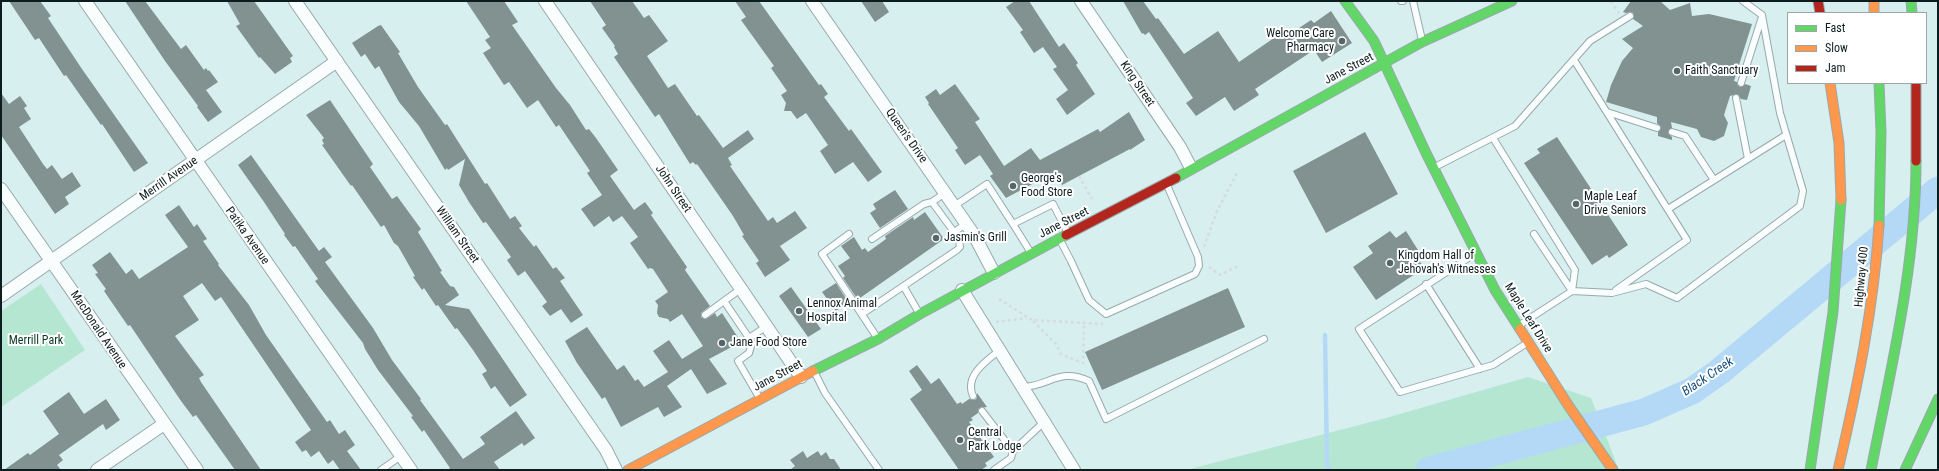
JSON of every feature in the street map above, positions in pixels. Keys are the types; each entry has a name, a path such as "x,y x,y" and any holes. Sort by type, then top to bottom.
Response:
{"main road":[{"name":"Maple Leaf Drive","path":"1345,1 1374,41 1433,168 1495,290 1568,405 1611,467"},
{"name":"Jane Street","path":"628,470 801,377 878,339 962,290 1166,183 1191,168 1385,64 1422,42 1511,1"},
{"path":"1818,1 1820,12"},
{"path":"1874,1 1874,12"},
{"path":"1911,1 1912,12"},
{"path":"1810,470 1832,329 1840,206 1840,151 1830,84"},
{"name":"Highway 400","path":"1838,470 1854,408 1872,306 1883,130 1879,84"},
{"path":"1872,470 1904,299 1916,200 1916,84"},
{"path":"1905,470 1938,399"}],"street":[{"name":"Patika Avenue","path":"84,1 411,470"},
{"name":"William Street","path":"295,1 606,450 616,470"},
{"name":"John Street","path":"545,1 742,288 801,377"},
{"name":"Queen's Drive","path":"812,1 954,206 994,273"},
{"name":"King Street","path":"1081,1 1180,147 1191,168"},
{"name":"Merrill Avenue","path":"1,296 337,61"},
{"name":"MacDonald Avenue","path":"1,189 196,470"},
{"path":"962,290 1074,470"},
{"path":"97,470 164,424"}],"lane":[{"path":"1413,1 1422,42"},
{"path":"1518,326 1572,291 1612,293 1646,284 1676,298 1800,206 1803,191 1780,113 1762,15 1743,1"},
{"path":"1741,83 1762,15"},
{"path":"1433,168 1515,126 1590,41 1630,16"},
{"path":"1574,60 1687,240 1612,293"},
{"path":"1736,98 1748,159"},
{"path":"1607,112 1657,128"},
{"path":"1672,132 1685,136 1714,180"},
{"path":"1668,209 1786,135"},
{"path":"1493,138 1575,270 1572,291"},
{"path":"1059,239 1089,300 1106,314 1195,274 1199,266 1198,257 1166,183"},
{"path":"954,206 987,184 1014,224 1031,253"},
{"path":"872,239 924,204 932,202 945,193"},
{"path":"862,314 904,287 960,247 960,240 932,202"},
{"path":"1014,224 1052,204 1069,234"},
{"path":"954,232 966,224"},
{"path":"849,234 822,254 878,339"},
{"path":"1534,234 1572,291"},
{"path":"1476,252 1359,329 1400,392 1493,365 1528,342"},
{"path":"1426,284 1480,369"},
{"path":"904,287 920,314"},
{"path":"705,315 742,288"},
{"path":"724,301 752,343 749,353 738,362 760,399"},
{"path":"749,338 767,326"},
{"path":"1023,387 1033,387 1053,378 1068,375 1078,376 1089,381 1106,419 1264,339"},
{"path":"973,396 970,390 974,374 984,362 1000,350"},
{"path":"814,371 825,393 879,470"},
{"path":"982,411 1013,450"},
{"path":"994,470 1011,458 1013,450 1044,422"},
{"path":"381,470 401,456"}],"path":[{"path":"1203,249 1217,211 1238,171"},
{"path":"1079,176 1092,199"},
{"path":"1208,266 1220,275 1238,266"},
{"path":"994,322 1028,318"},
{"path":"1032,320 1056,344 1061,354 1083,363 1084,324"}],"green space":[{"name":"Merrill Park","path":"41,284 85,350 1,407 1,311"},
{"path":"1528,377 1591,398 1619,470 1186,470 1386,418"}],"building":[{"path":"9,1 40,1 51,16 48,18 82,69 148,163 134,172 102,124 101,125 66,75 64,76 39,38 35,40"},
{"path":"125,1 145,1 181,49 186,45 204,70 206,68 208,71 209,70 218,82 206,90 222,112 208,122"},
{"path":"227,1 254,1 293,56 290,58 292,62 275,74 260,57 259,58 236,26 240,24"},
{"path":"466,1 504,1 518,22 512,25 556,88 570,105 586,130 589,129 618,170 610,176 634,210 645,202 653,213 651,215 687,267 685,270 710,306 701,313 701,317 706,319 715,313 717,317 722,313 741,342 709,359 727,384 707,394 691,369 667,386 682,407 664,417 658,407 621,427 605,397 602,399 577,363 565,341 587,327 617,370 624,365 635,381 638,379 644,387 668,372 653,351 669,340 682,359 703,346 682,314 670,322 668,319 659,317 657,313 658,305 655,301 668,292 653,269 648,269 630,243 638,237 622,216 613,222 609,216 594,227 581,209 602,195 587,173 590,171 559,125 556,127 538,100 527,108 509,82 504,85 483,53 491,48 485,40 490,37"},
{"path":"590,1 632,1 644,18 649,15 668,41 647,56 668,88 675,84 697,116 699,115 723,148 748,130 754,139 728,158 732,165 730,166 768,221 773,217 777,223 795,211 807,228 780,246 790,260 765,277 756,263 759,261 742,236 744,235 733,216 697,164 696,165 693,162 690,164 659,114 655,117 614,57 618,54 614,47 615,46 602,28 606,25"},
{"path":"735,1 759,1 819,85 821,84 828,94 824,97 849,131 851,129 882,172 868,182 853,162 835,174 820,151 828,145 806,113 797,119 791,111 784,111 786,103 781,95 787,91 771,68 774,66 741,20 746,17"},
{"path":"861,1 882,1 889,12 875,22"},
{"path":"1015,1 1029,1 1059,47 1064,43 1078,63 1076,65 1095,94 1067,115 1056,99 1068,90 1053,69 1057,67 1043,47 1034,53 1020,32 1023,30 1006,7"},
{"path":"1123,1 1143,1 1156,19 1158,18 1184,54 1218,31 1239,62 1287,29 1290,34 1311,20 1314,23 1331,11 1352,43 1322,62 1314,50 1255,89 1259,95 1234,111 1225,97 1196,116 1186,103 1193,98 1149,32 1145,35 1143,33 1142,34"},
{"name":"Faith Sanctuary","path":"1631,1 1660,1 1670,10 1690,3 1692,16 1709,14 1752,24 1734,81 1737,82 1740,87 1745,84 1751,86 1747,100 1741,99 1737,94 1730,96 1724,115 1728,123 1724,136 1714,141 1701,137 1697,129 1671,122 1672,128 1668,133 1672,137 1672,140 1658,136 1658,132 1661,127 1657,123 1657,117 1606,102 1611,85 1622,61 1633,48 1622,39 1643,26 1633,19 1634,15 1632,12 1623,12"},
{"path":"381,25 400,52 398,53 418,87 445,125 447,124 485,184 487,183 510,219 515,216 522,226 519,228 534,247 536,245 553,269 556,267 565,278 560,281 583,315 571,323 561,309 550,316 542,306 547,302 525,271 518,276 507,260 511,257 486,222 483,223 469,202 459,185 465,159 448,170 447,168 445,170 419,126 399,102 379,66 375,69 365,54 361,57 352,43"},
{"path":"955,84 980,119 975,122 1004,166 1031,148 1040,160 1098,129 1100,132 1129,112 1145,140 1130,150 1062,185 1055,172 1006,198 990,176 993,174 980,155 965,165 955,150 958,148 928,104 929,103 925,97 936,89 940,95"},
{"path":"1,93 9,104 20,96 27,106 24,108 31,119 19,127 47,169 52,165 62,179 72,172 81,186 65,197 69,204 55,214 1,135"},
{"path":"330,100 373,164 370,167 392,199 397,196 421,229 418,232 442,271 440,272 450,286 454,287 459,295 445,305 469,309 527,395 510,407 495,386 491,389 482,374 487,371 473,350 457,328 455,329 438,305 436,306 424,288 422,290 413,277 415,276 398,246 394,243 384,225 381,227 322,145 324,144 322,140 324,138 306,115"},
{"path":"1365,132 1398,194 1326,233 1293,171"},
{"name":"Maple Leaf Drive Seniors","path":"1557,137 1628,245 1609,258 1607,255 1592,265 1524,163 1540,153 1537,149"},
{"path":"251,155 319,251 324,247 332,257 325,262 373,328 392,360 463,459 485,444 480,437 516,411 535,438 524,446 522,443 494,462 500,470 448,470 450,468 424,430 422,432 411,417 413,416 378,370 363,343 315,281 318,279 295,246 293,247 284,235 285,234 264,202 238,165"},
{"path":"895,190 908,209 880,228 870,213 876,209 873,204"},
{"path":"179,205 194,227 197,224 207,239 203,241 219,264 218,265 249,305 266,335 327,422 330,420 339,434 345,430 355,445 347,451 361,470 340,470 333,460 328,464 319,451 311,457 306,450 302,452 295,442 311,430 221,297 215,301 202,283 183,296 199,320 175,336 204,375 199,378 201,382 261,470 235,470 196,415 193,417 181,401 130,325 128,326 104,291 106,289 95,274 98,273 92,265 110,252 126,274 132,269 139,279 188,247 165,215"},
{"path":"925,212 944,239 860,298 858,295 856,297 843,278 845,276 838,266 850,258 841,246 854,237 862,250 865,248 868,252 886,239 885,236 913,217 914,220"},
{"name":"Kingdom Hall of Jehovah's Witnesses","path":"1390,231 1396,238 1406,231 1423,258 1419,260 1424,268 1376,300 1353,267 1373,253 1368,246"},
{"path":"836,283 848,302 836,311 822,292"},
{"name":"Lennox Animal Hospital","path":"791,287 821,329 808,337 779,296"},
{"path":"1228,288 1245,327 1102,390 1085,352"},
{"name":"Central Park Lodge","path":"917,365 931,384 939,378 957,404 961,402 962,404 969,399 975,400 977,398 977,393 987,407 979,408 978,413 971,418 973,420 969,422 994,457 985,463 987,466 981,470 959,470 910,399 922,390 909,371"},
{"path":"69,392 84,414 106,399 120,420 106,430 103,424 59,455 63,460 57,465 61,470 4,470 28,453 30,455 59,434 43,411"},
{"path":"803,451 807,458 818,451 821,456 826,452 830,459 834,459 841,470 790,470 795,466 790,460"}],"waterway":[{"name":"Black Creek","path":"1429,470 1644,412 1692,391 1719,372 1938,190"},
{"path":"1325,335 1327,464 1329,470"}],"traffic: fast":[{"path":"1345,1 1374,41 1426,153 1495,290 1520,329"},
{"path":"1176,178 1422,42 1512,1"},
{"path":"1911,1 1912,12"},
{"path":"1879,84 1881,132 1879,225"},
{"path":"1871,470 1894,355 1907,278 1912,239 1916,161"},
{"path":"1810,470 1833,312 1841,200"},
{"path":"813,371 878,339 920,314 1066,235"},
{"path":"1905,470 1938,399"}],"traffic: slow":[{"path":"1874,1 1874,12"},
{"path":"1830,84 1839,143 1841,200"},
{"path":"1838,470 1864,348 1877,256 1879,225"},
{"path":"1520,329 1568,405 1613,470"},
{"path":"628,470 813,371"}],"traffic: jam":[{"path":"1818,1 1820,12"},
{"path":"1916,84 1916,161"},
{"path":"1066,235 1176,178"}],"place":[{"name":"Welcome Care Pharmacy","path":"1342,41"},
{"name":"Faith Sanctuary","path":"1677,71"},
{"name":"George's Food Store","path":"1013,186"},
{"name":"Maple Leaf Drive Seniors","path":"1576,204"},
{"name":"Jasmin's Grill","path":"936,238"},
{"name":"Kingdom Hall of Jehovah's Witnesses","path":"1390,263"},
{"name":"Lennox Animal Hospital","path":"799,311"},
{"name":"Jane Food Store","path":"722,343"},
{"name":"Central Park Lodge","path":"960,440"}]}
